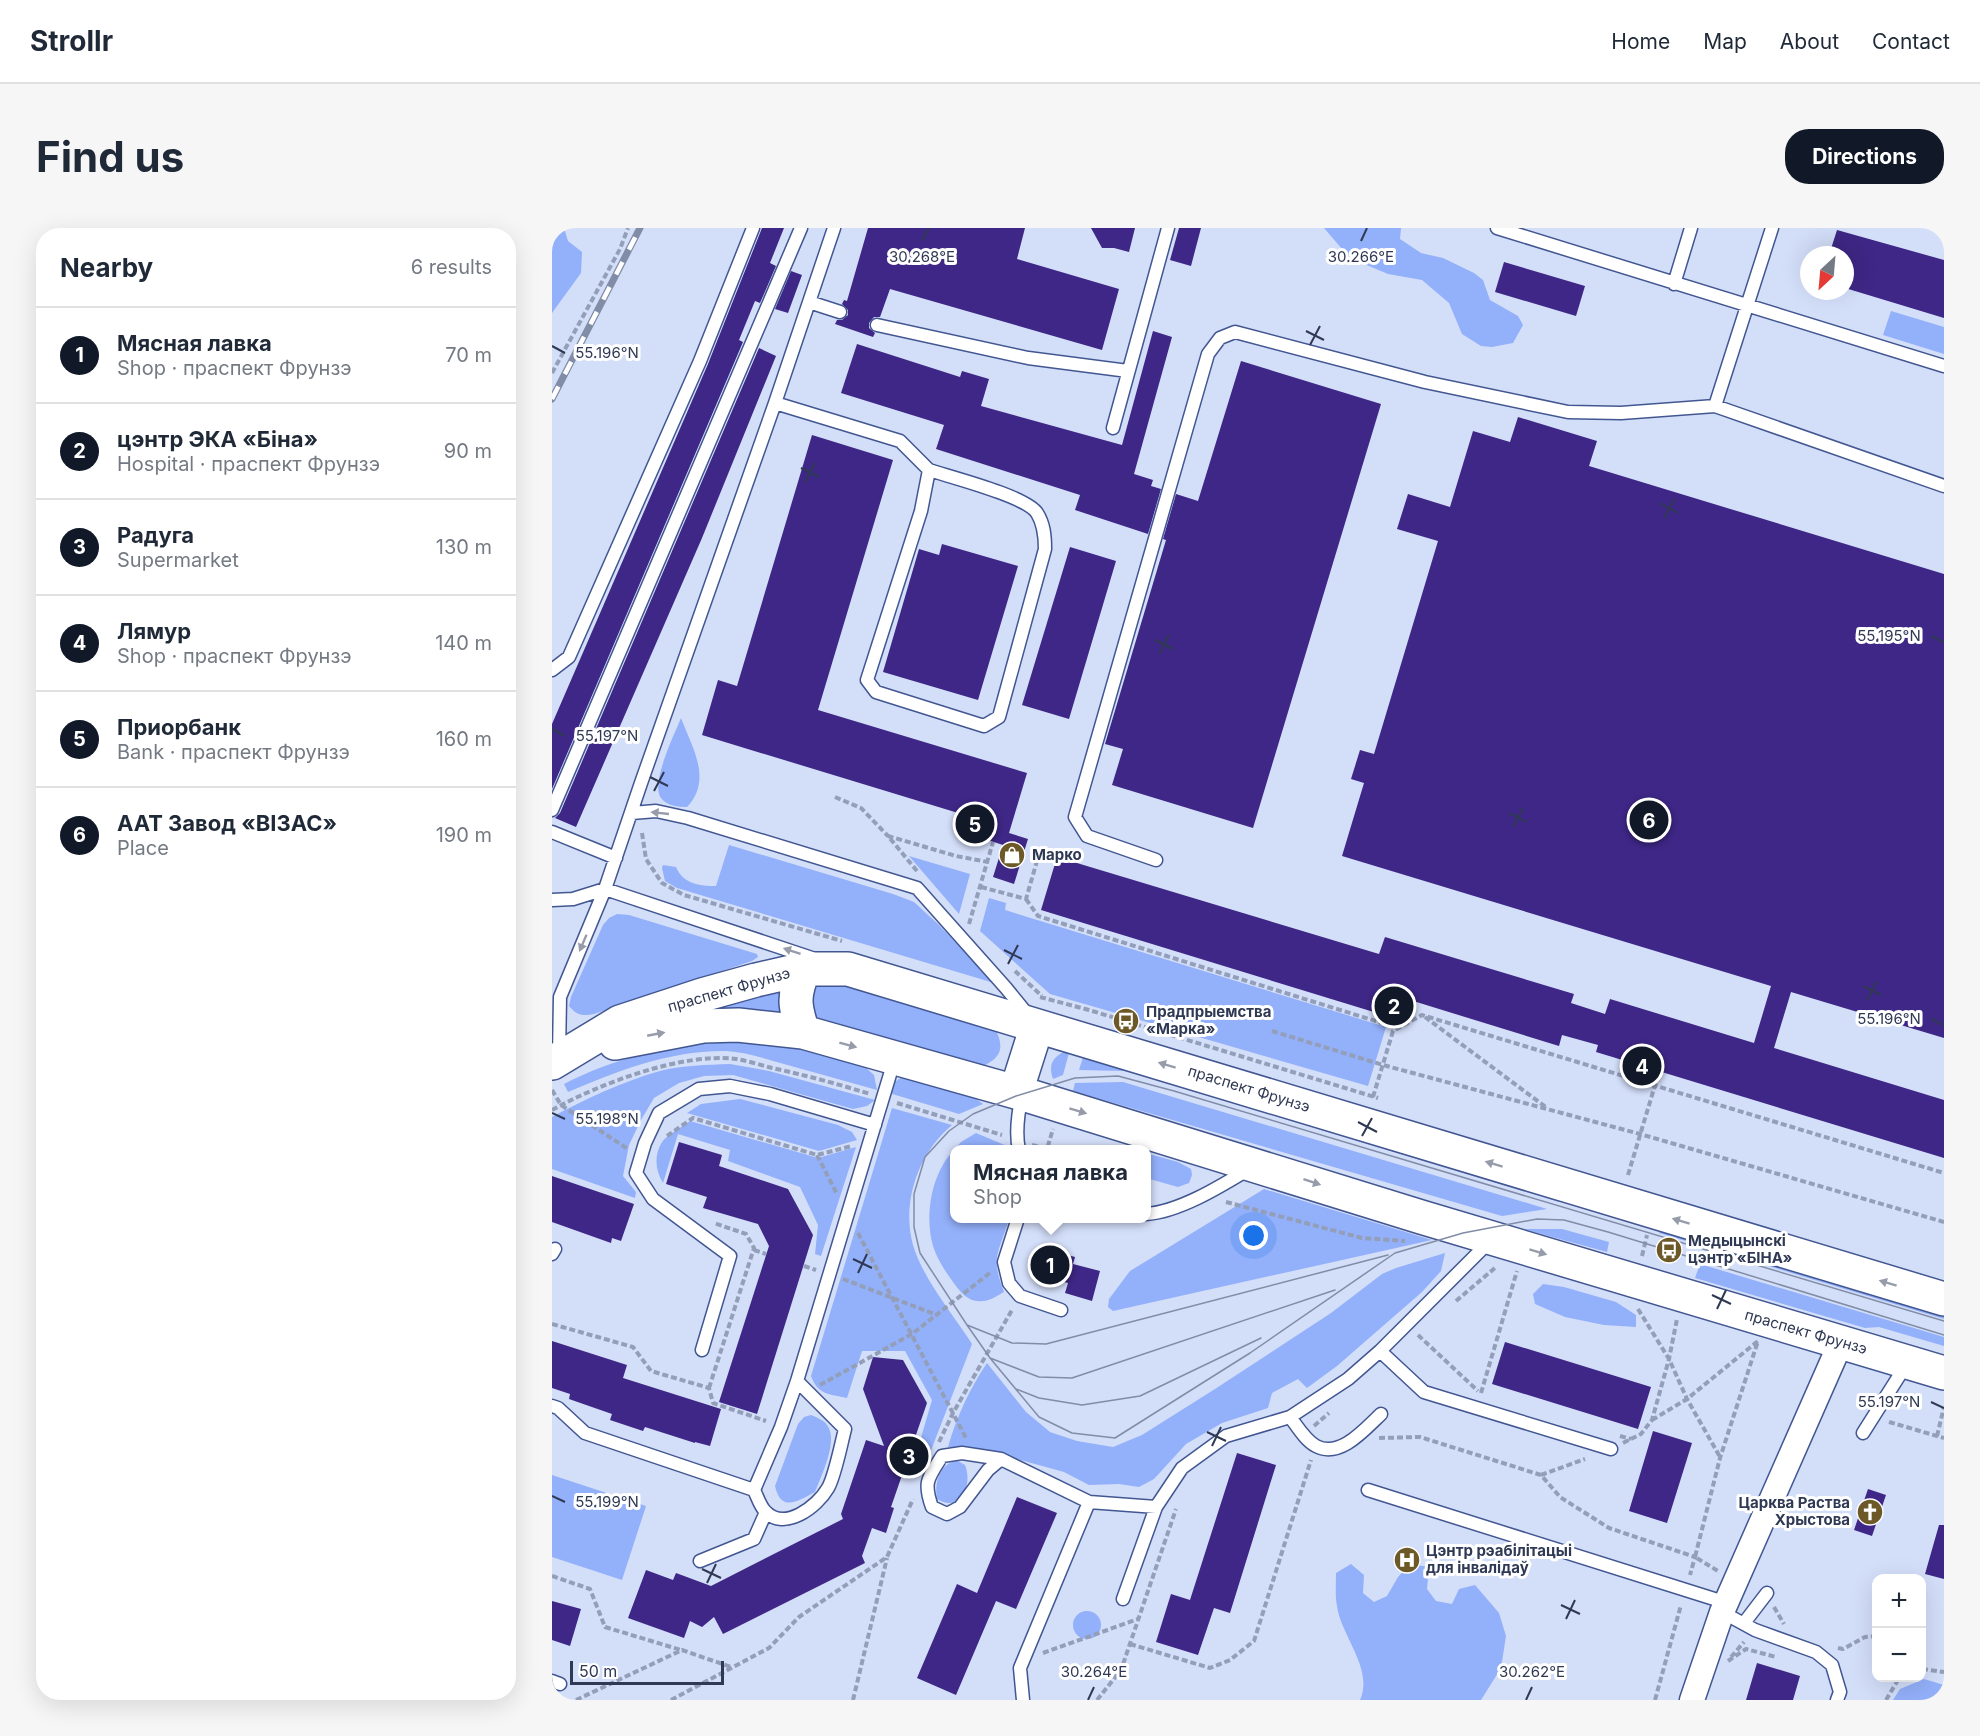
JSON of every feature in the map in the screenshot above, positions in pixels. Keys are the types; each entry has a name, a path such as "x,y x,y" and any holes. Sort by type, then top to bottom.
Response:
{"main road":[{"name":"праспект Фрунзэ","path":"554,1071 620,1022 702,995 846,956 1037,1026 1944,1299"},
{"path":"803,1032 795,1009 796,987 804,969"},
{"name":"праспект Фрунзэ","path":"554,1071 623,1041 702,1026 738,1025 803,1032 1019,1093 1256,1165 1496,1252 1841,1342 1944,1373"},
{"path":"1019,1093 1037,1026"}],"street":[{"path":"1692,1700 1728,1599 1841,1342"}],"lane":[{"path":"552,670 569,657 700,361 753,228"},
{"path":"552,810 801,228"},
{"path":"554,1071 560,997 616,858 638,813 834,228"},
{"path":"1113,429 1168,228"},
{"path":"1497,228 1944,366"},
{"path":"1674,284 1691,228"},
{"path":"1716,405 1772,228"},
{"path":"809,302 840,312"},
{"path":"877,325 1028,358 1128,370"},
{"path":"1156,860 1087,836 1075,817 1208,354 1220,338 1235,332 1425,382 1568,412 1621,413 1716,405 1944,486"},
{"path":"775,403 900,441 929,470 1018,499 1036,511 1044,530 1046,549 999,717 984,726 876,692 867,680 921,511 929,470"},
{"path":"638,813 656,811 688,818 917,888 1037,1026"},
{"path":"552,832 616,858"},
{"path":"552,900 573,899 605,889 846,956"},
{"path":"754,1490 781,1426 796,1381 895,1058"},
{"path":"702,1350 730,1256 653,1199 636,1173 659,1113 699,1089 730,1086 770,1094 875,1125"},
{"path":"1018,1145 1019,1093"},
{"path":"1151,1213 1205,1195 1256,1165"},
{"path":"1016,1223 1004,1262 1009,1283 1020,1296 1061,1310"},
{"path":"1123,1599 1156,1507 1182,1468 1226,1436 1290,1417 1348,1378 1496,1252"},
{"path":"1380,1351 1424,1392 1611,1449"},
{"path":"1863,1432 1908,1362"},
{"path":"552,1406 558,1408 585,1433 754,1490 766,1512 778,1518 795,1517 814,1505 828,1488 845,1429 796,1381"},
{"path":"1290,1417 1316,1446 1335,1449 1354,1439 1381,1414"},
{"path":"1001,1459 988,1470 960,1507 947,1514 932,1507 921,1490 942,1456 962,1453 1001,1459 1089,1502 1156,1507"},
{"path":"1368,1490 1728,1599 1744,1623 1755,1630 1816,1652 1832,1665 1840,1692 1837,1700"},
{"path":"1023,1700 1020,1668 1089,1502"},
{"path":"700,1561 754,1539 766,1512"},
{"path":"1744,1623 1767,1593"}],"path":[{"path":"552,373 620,249 628,228"},
{"path":"835,797 861,808 888,836"},
{"path":"638,813 646,859 662,882 684,895 846,956"},
{"path":"910,842 956,856 988,862"},
{"path":"969,927 993,842"},
{"path":"1026,899 1039,854"},
{"path":"981,887 1026,899 1038,916 1399,1028"},
{"path":"1006,988 1089,1010"},
{"path":"1422,1015 1548,1109"},
{"path":"1373,1097 1393,1031 1422,1015 1944,1173"},
{"path":"1272,1031 1383,1065 1640,1134 1944,1222"},
{"path":"554,1071 561,1105 641,1158 652,1159 658,1142 693,1118 817,1155 870,1142"},
{"path":"1628,1175 1659,1072"},
{"path":"817,1155 965,1437 982,1456"},
{"path":"706,1220 746,1234 754,1248 709,1388 713,1402 781,1426"},
{"path":"1647,1263 1641,1255 1648,1229"},
{"path":"754,1250 766,1254"},
{"path":"1453,1303 1496,1252"},
{"path":"808,1392 912,1334 1004,1262"},
{"path":"1481,1393 1517,1270"},
{"path":"830,1274 938,1315"},
{"path":"934,1452 953,1413 1020,1296"},
{"path":"1634,1302 1669,1359 1686,1398 1720,1458"},
{"path":"1652,1420 1669,1359 1678,1315"},
{"path":"552,1324 633,1347 651,1371 709,1388"},
{"path":"1409,1341 1417,1334 1481,1393"},
{"path":"1541,1475 1611,1449 1641,1434 1652,1420 1686,1398 1758,1341 1720,1458 1689,1579"},
{"path":"1470,1390 1492,1396"},
{"path":"1304,1435 1337,1406"},
{"path":"1937,1436 1944,1407"},
{"path":"1886,1421 1944,1438"},
{"path":"1610,1433 1631,1439"},
{"path":"1354,1439 1420,1437 1541,1475 1560,1497 1609,1528 1695,1557 1728,1599"},
{"path":"1130,1644 1210,1668 1230,1660 1254,1641 1316,1446"},
{"path":"853,1700 887,1557 911,1501 921,1490"},
{"path":"911,1501 921,1490"},
{"path":"1097,1700 1121,1670 1176,1508"},
{"path":"671,1700 680,1698 769,1648 799,1617 887,1557"},
{"path":"552,1576 590,1589 605,1627 732,1668"},
{"path":"1655,1700 1683,1601"},
{"path":"1024,1660 1138,1619"},
{"path":"1843,1649 1865,1637 1872,1636"},
{"path":"1726,1662 1746,1649 1777,1657"},
{"path":"576,1700 682,1650"},
{"path":"1926,1670 1944,1672"},
{"path":"1886,1700 1897,1682"}],"shaded area":[{"path":"552,228 564,228 568,241 582,252 581,273 552,313"},
{"path":"1324,228 1401,228 1400,239 1421,253 1443,258 1483,280 1490,300 1518,316 1523,325 1513,343 1492,347 1481,346 1462,334 1449,303 1422,280 1388,274 1357,261 1348,256"},
{"path":"1891,311 1944,327 1944,354 1883,335"},
{"path":"681,718 695,752 699,775 699,786 695,797 687,807 666,803 658,791 661,770"},
{"path":"729,845 914,902 994,983 677,888 665,881 663,865 676,867 683,877 693,883 716,886"},
{"path":"909,856 970,874 959,914"},
{"path":"989,898 1006,903 1005,910 1386,1027 1368,1086 1050,994 980,931"},
{"path":"617,914 629,915 757,954 758,957 752,961 594,1014 583,1015 569,1006 571,997 603,925"},
{"path":"833,977 994,1026 1000,1045 998,1055 981,1067 822,1023 810,1011 810,993 812,987"},
{"path":"787,987 787,1017 714,1013 712,1008"},
{"path":"724,1042 799,1048 865,1067 874,1075 877,1090 755,1056 726,1051 685,1054 645,1063 568,1092 564,1084 622,1060 662,1050"},
{"path":"1070,1049 1063,1075 1053,1079 1051,1068 1054,1060"},
{"path":"1085,1051 1562,1194 1559,1202 1126,1071 1079,1070"},
{"path":"730,1064 769,1071 875,1100 867,1106 853,1109 733,1075 704,1076 679,1083 654,1098 641,1120 629,1145 623,1176 636,1192 635,1198 552,1169 552,1117 605,1091 660,1071 686,1066"},
{"path":"902,1077 971,1095 983,1104 959,1114 889,1093 893,1083"},
{"path":"1123,1082 1547,1209 1502,1216 1073,1091 1075,1083"},
{"path":"740,1099 838,1125 852,1132 857,1140 819,1151 687,1113 701,1104"},
{"path":"892,1108 952,1125 940,1136 922,1163 911,1195 909,1212 913,1245 924,1271 972,1344 930,1453 918,1448 932,1400 905,1351 862,1351 847,1398 821,1390 811,1376"},
{"path":"690,1121 818,1158 856,1147 821,1256 815,1254 818,1225 800,1187 728,1161 730,1150 678,1134 663,1183 656,1162 659,1147 668,1136"},
{"path":"976,1133 1005,1145 958,1145"},
{"path":"950,1154 950,1223 1008,1223 997,1262 997,1270 1004,1292 986,1301 969,1299 959,1290 947,1274 933,1246 930,1234 930,1208 935,1182"},
{"path":"1151,1154 1178,1162 1191,1169 1192,1175 1189,1183 1178,1187 1151,1179"},
{"path":"1264,1189 1432,1240 1113,1311 1108,1307 1109,1299 1130,1271"},
{"path":"1661,1226 1944,1311 1944,1319 1659,1233"},
{"path":"1523,1229 1562,1229 1609,1242 1607,1252"},
{"path":"1445,1253 1441,1271 1422,1292 1337,1366 1307,1388 1298,1379 1272,1393 1268,1408 1222,1423 1186,1444 1154,1479 1139,1487 1119,1484 1089,1485 1064,1472 1013,1458 965,1447 948,1447 964,1404 987,1363 1026,1412 1050,1432 1077,1441 1113,1447 1142,1435 1215,1389 1331,1313 1382,1274"},
{"path":"1700,1264 1944,1337 1944,1346 1879,1327 1865,1328 1695,1278"},
{"path":"1543,1284 1564,1287 1616,1302 1636,1315 1636,1327 1604,1325 1565,1317 1535,1304 1533,1294"},
{"path":"811,1415 824,1422 830,1432 828,1458 815,1492 796,1501 786,1502 781,1500 775,1486 798,1424 804,1417"},
{"path":"958,1461 965,1465 966,1488 959,1500 945,1503 937,1499 936,1486 943,1469 952,1462"},
{"path":"552,1475 646,1506 622,1580 552,1557"},
{"path":"1351,1564 1364,1575 1363,1593 1374,1602 1387,1596 1398,1577 1410,1564 1429,1567 1427,1589 1436,1601 1452,1604 1459,1589 1475,1585 1499,1613 1506,1636 1501,1668 1481,1700 1360,1700 1363,1676 1340,1617 1336,1598 1336,1573"},
{"path":"1087,1611 1097,1615 1101,1625 1097,1635 1087,1639 1077,1635 1073,1625 1077,1615"},
{"path":"1926,1680 1944,1685 1944,1700 1893,1700 1900,1689 1917,1682 1926,1682"}],"building":[{"path":"762,228 784,228 770,263 776,266 760,303 755,301 739,340 743,342 552,789 552,724 708,364"},
{"path":"868,228 1025,228 1017,259 1119,289 1102,350 890,289 880,317 874,317 869,323 869,328 875,333 873,337 835,324 837,320 842,320 848,315 848,310 842,304 844,300 847,301"},
{"path":"1091,228 1135,228 1129,252 1102,248"},
{"path":"1179,228 1201,228 1191,266 1170,260"},
{"path":"1837,230 1944,260 1944,318 1854,291 1854,246 1832,246"},
{"path":"1504,262 1585,286 1576,316 1495,292"},
{"path":"791,271 802,275 788,313 775,309"},
{"path":"1153,331 1172,337 1134,474 1153,480 1151,486 1161,489 1148,534 1075,510 1080,495 936,449 944,425 841,393 857,344 960,377 962,371 989,379 981,406 1122,445"},
{"path":"759,348 776,356 702,538 576,827 555,818 560,813"},
{"path":"1241,361 1381,404 1253,828 1112,785 1123,749 1105,744 1166,540 1163,539 1176,494 1198,501"},
{"path":"1518,417 1597,441 1589,466 1944,574 1944,1038 1791,992 1774,1048 1944,1100 1944,1158 1596,1052 1598,1045 1562,1035 1559,1046 1397,996 1390,1017 1041,910 1057,857 1379,954 1385,937 1574,994 1571,1003 1605,1014 1610,999 1754,1043 1771,986 1342,856 1364,783 1351,779 1360,750 1374,754 1438,541 1397,529 1408,494 1450,507 1473,431 1510,442"},
{"path":"812,435 893,460 818,710 1027,773 1009,833 1028,839 1014,884 993,877 1003,845 963,832 968,816 702,735 718,680 737,686"},
{"path":"942,544 1018,566 978,700 883,672 919,549 939,555"},
{"path":"1070,547 1116,561 1069,719 1022,705"},
{"path":"679,1142 722,1155 719,1166 788,1189 813,1235 757,1414 719,1402 769,1246 758,1224 703,1208 707,1197 666,1184"},
{"path":"552,1176 634,1204 621,1241 612,1238 611,1243 552,1222"},
{"path":"1049,1250 1075,1257 1073,1264 1100,1271 1092,1301 1065,1293 1068,1283 1042,1276"},
{"path":"552,1341 627,1365 623,1378 721,1409 710,1446 645,1427 643,1431 610,1420 612,1414 569,1399 570,1394 552,1388"},
{"path":"1505,1342 1651,1387 1638,1429 1492,1384"},
{"path":"873,1357 903,1360 927,1403 891,1507 894,1508 886,1533 872,1528 862,1556 865,1563 723,1634 714,1617 702,1627 690,1621 684,1638 628,1618 646,1570 673,1580 676,1573 711,1586 843,1519 841,1514 866,1440 884,1446 863,1389"},
{"path":"1653,1431 1692,1443 1667,1523 1629,1511"},
{"path":"1237,1453 1276,1465 1230,1613 1214,1608 1198,1655 1156,1642 1171,1594 1190,1600"},
{"name":"Царква Раства Хрыстова","path":"1868,1489 1886,1495 1872,1536 1854,1530"},
{"path":"1017,1497 1057,1513 1016,1609 996,1601 956,1695 917,1678 957,1584 977,1593"},
{"path":"1939,1525 1944,1525 1944,1579 1925,1574"},
{"path":"552,1601 581,1609 570,1646 552,1640"},
{"path":"1757,1663 1800,1676 1793,1700 1746,1700"}],"tram line":[{"path":"1944,1321 1118,1076 1075,1078 1016,1096 973,1114 949,1131 925,1157 914,1194 914,1227 920,1253 967,1325 990,1358 1039,1417 1072,1433 1115,1438 1250,1353 1395,1253 1463,1233 1537,1219 1564,1220 1608,1232 1944,1335"},
{"path":"967,1325 1012,1343 1046,1344 1388,1255"},
{"path":"990,1358 1039,1377 1072,1378 1335,1290"},
{"path":"1016,1389 1039,1398 1082,1405 1140,1396 1261,1338"}],"railway":[{"path":"552,399 640,228"}],"place":[{"name":"ААТ Завод «ВІЗАС»","path":"1649,820"},
{"name":"Приорбанк","path":"975,824"},
{"name":"Марко","path":"1012,855"},
{"name":"цэнтр ЭКА «Біна»","path":"1394,1006"},
{"name":"Прадпрыемства «Марка»","path":"1126,1021"},
{"name":"Лямур","path":"1642,1066"},
{"name":"Медыцынскі цэнтр «БІНА»","path":"1669,1250"},
{"name":"Мясная лавка","path":"1050,1265"},
{"name":"Радуга","path":"909,1456"},
{"name":"Царква Раства Хрыстова","path":"1870,1512"},
{"name":"Цэнтр рэабілітацыі для інвалідаў","path":"1407,1560"}]}
